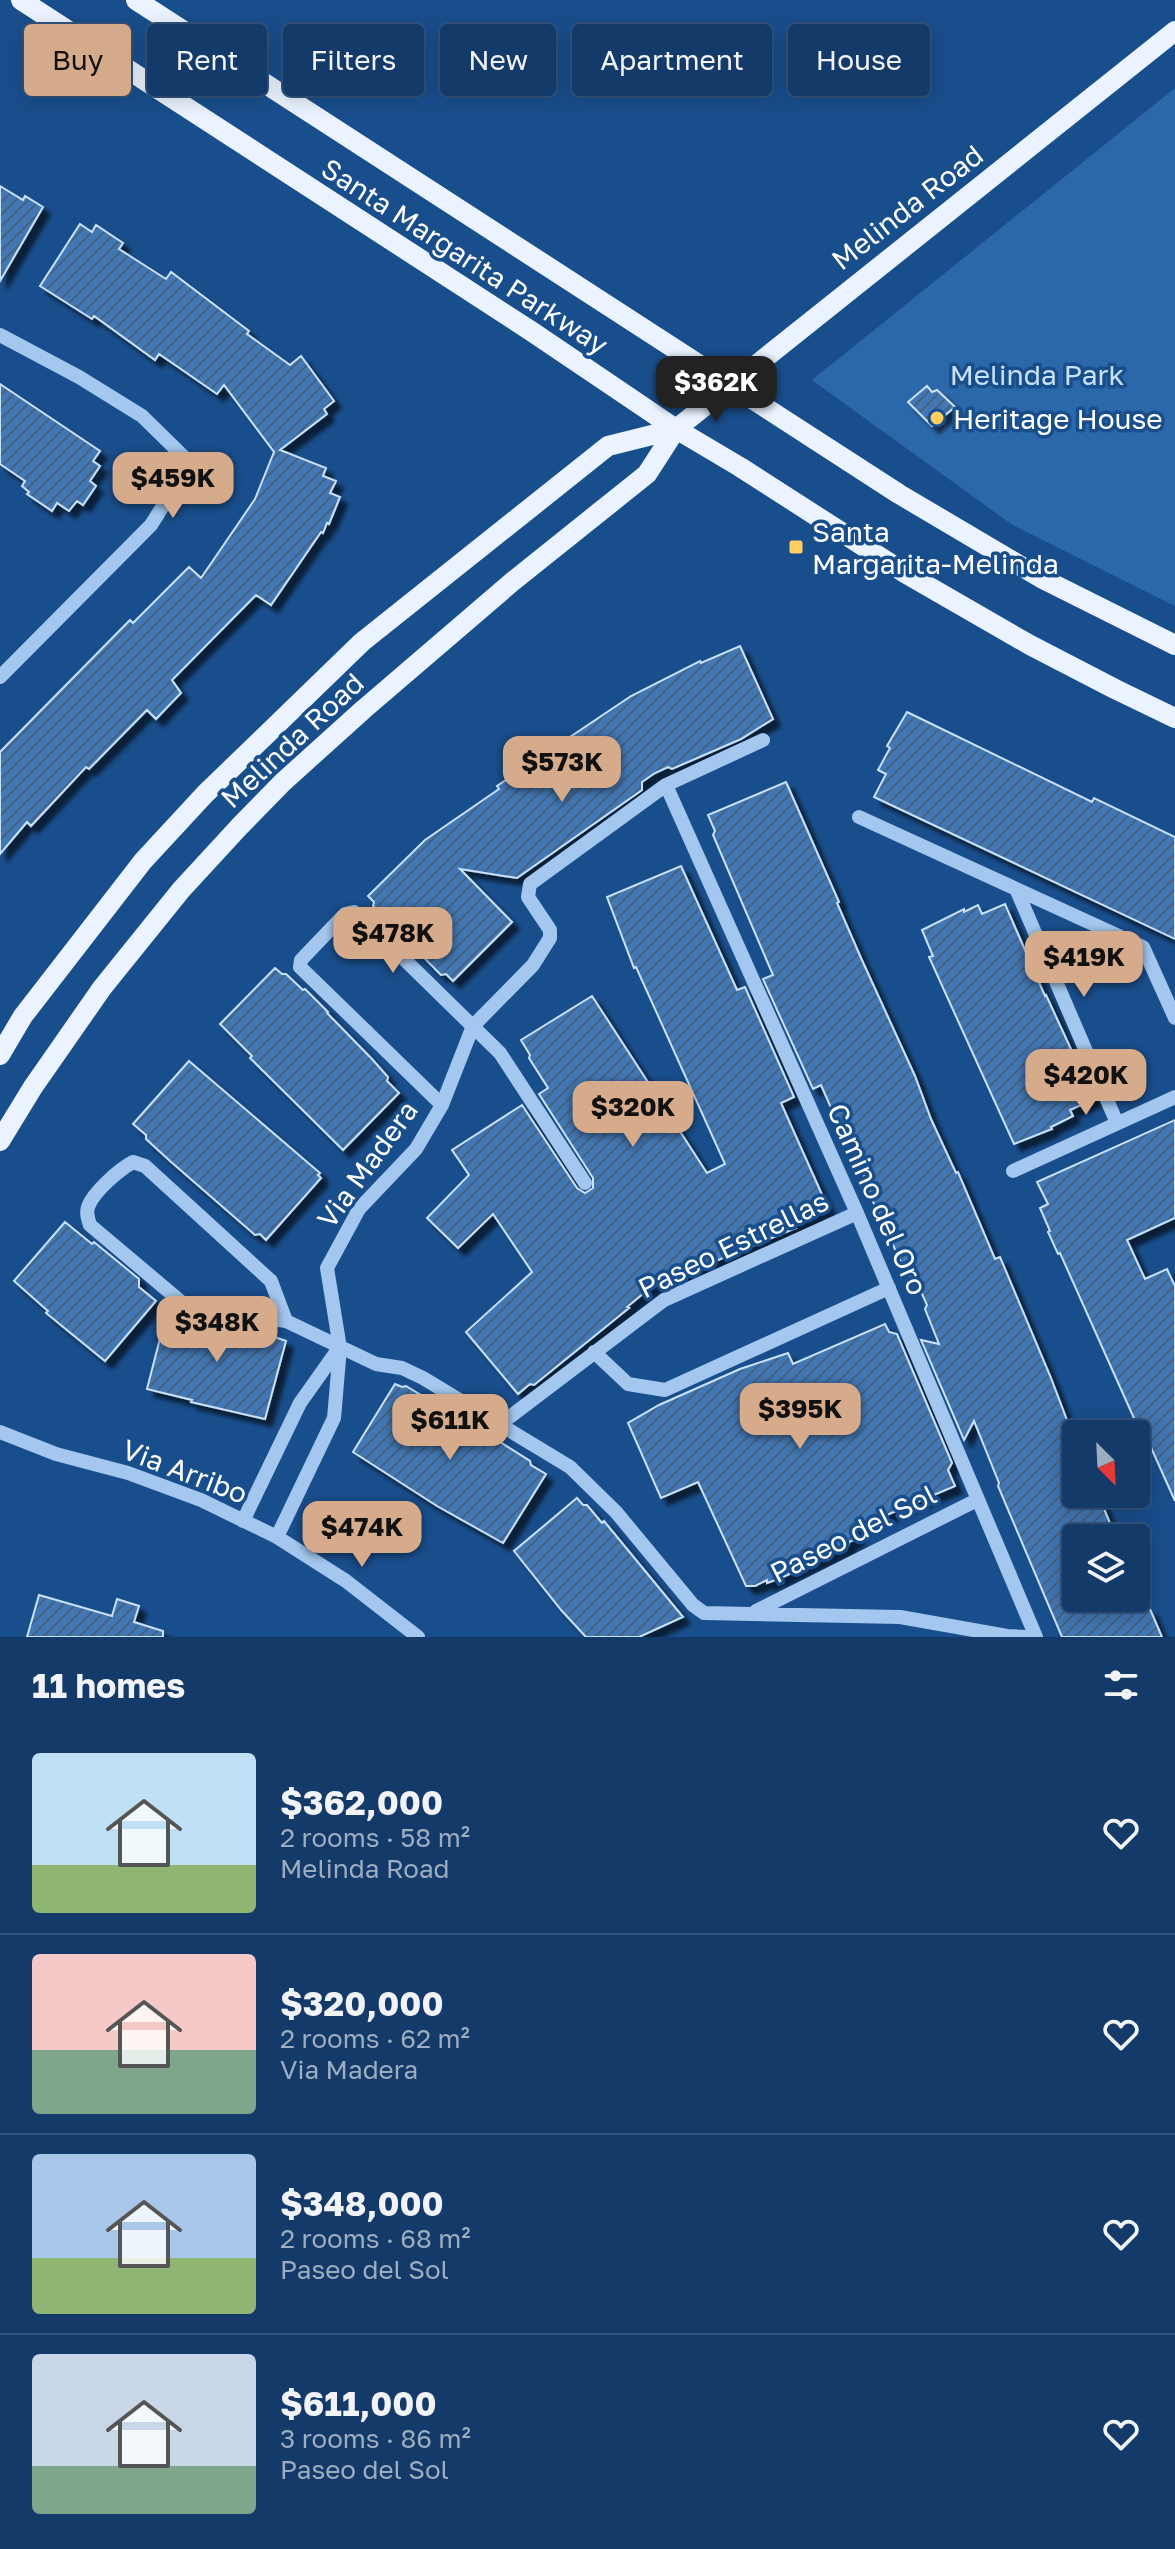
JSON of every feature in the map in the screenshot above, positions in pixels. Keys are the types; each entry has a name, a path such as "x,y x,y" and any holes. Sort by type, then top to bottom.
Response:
{"main road":[{"name":"Santa Margarita Parkway","path":"21,0 793,503 1030,645 1175,718"},
{"name":"Santa Margarita Parkway","path":"136,0 899,494 1041,578 1175,645"},
{"name":"Melinda Road","path":"0,1141 33,1087 102,988 181,890 283,782 512,582 647,474 676,429 728,385 1175,31"},
{"name":"Melinda Road","path":"0,1055 23,1016 143,861 205,794 362,642 608,446 676,429"}],"street":[{"path":"0,335 79,377 142,416 190,463 151,525 0,677"},
{"name":"Via Madera","path":"277,1537 334,1418 340,1348 327,1268 359,1209 416,1149 442,1105 473,1026 533,965 550,938 550,930 528,897 530,884 666,785 763,740"},
{"name":"Camino del Oro","path":"666,785 857,1213 1036,1637"},
{"path":"859,817 1143,947 1175,1018"},
{"path":"1017,891 1117,1123"},
{"name":"Via Madera","path":"442,1105 300,967 301,960 345,914 354,912 500,1053 585,1183"},
{"path":"1013,1171 1175,1097"},
{"name":"Paseo del Sol","path":"286,1321 271,1281 145,1166 133,1162 120,1168 88,1204 86,1216 90,1225 186,1306 286,1321 376,1364 402,1368 570,1467 596,1490 693,1605 704,1613 900,1617 1025,1637"},
{"name":"Paseo Estrellas","path":"499,1425 664,1300 857,1213"},
{"path":"594,1352 628,1384 665,1390 889,1288"},
{"path":"243,1521 300,1403 340,1348"},
{"name":"Via Arribo","path":"0,1432 56,1454 128,1473 201,1500 277,1537 346,1581 418,1637"},
{"name":"Paseo del Sol","path":"752,1613 977,1500"}],"green space":[{"name":"Melinda Park","path":"1175,88 1175,606 1011,524 812,380"}],"building":[{"path":"0,186 23,200 25,196 43,207 0,281"},
{"path":"80,224 92,232 96,225 123,243 119,249 166,279 171,272 290,365 301,356 334,401 324,409 327,414 280,450 326,468 323,476 336,481 330,493 340,497 329,524 271,605 256,595 172,680 181,693 156,719 147,710 89,769 86,767 31,826 27,822 0,854 0,752 130,620 133,623 189,567 201,578 255,499 274,452 224,385 217,394 159,354 155,360 94,316 92,319 40,286"},
{"path":"0,384 100,451 93,461 100,466 90,481 96,486 83,505 77,501 69,511 57,503 52,511 27,494 29,492 22,486 25,481 0,464"},
{"name":"Heritage House","path":"927,386 932,392 937,390 955,407 932,426 908,402"},
{"path":"740,646 773,719 741,739 672,769 668,767 655,773 642,782 642,790 517,878 460,869 512,922 453,981 446,974 441,975 373,906 374,902 368,896 425,840 499,789 497,786 631,696 700,661"},
{"path":"907,712 1092,802 1094,798 1175,837 1175,939 874,797 886,774 878,770 890,748 887,746"},
{"path":"786,782 931,1119 958,1172 995,1259 1000,1257 1051,1378 1067,1420 1062,1420 1062,1508 1104,1508 1110,1524 1062,1524 1062,1612 1150,1612 1150,1609 1162,1637 1062,1637 974,1421 964,1440 921,1340 939,1344 914,1276 911,1278 904,1269 863,1180 851,1145 847,1144 821,1085 813,1089 763,979 773,975 713,835 715,831 708,815"},
{"path":"681,866 737,990 745,987 794,1097 781,1103 828,1208 796,1228 650,1288 534,1385 530,1384 518,1394 466,1332 532,1272 493,1214 458,1248 427,1218 469,1175 452,1150 522,1105 577,1188 585,1193 593,1188 593,1178 539,1094 548,1088 521,1040 592,996 707,1173 725,1164 634,968 607,897"},
{"path":"1005,904 1094,1099 1070,1110 1073,1116 1052,1129 1014,1144 929,957 933,956 922,930 964,909 964,912 978,905 982,914"},
{"path":"275,968 305,989 328,1012 399,1093 343,1150 220,1024"},
{"path":"189,1061 320,1173 321,1178 266,1240 260,1234 255,1235 170,1161 133,1124"},
{"path":"1175,1120 1175,1218 1127,1240 1145,1279 1167,1269 1175,1286 1175,1501 1150,1445 1150,1420 1135,1420 1048,1232 1040,1208 1048,1204 1037,1182"},
{"path":"65,1222 139,1279 139,1287 156,1301 105,1361 46,1313 48,1311 14,1281"},
{"path":"178,1312 185,1316 250,1326 286,1341 265,1419 147,1389 165,1319"},
{"path":"885,1324 889,1332 897,1334 952,1463 948,1470 955,1486 854,1529 858,1538 849,1542 848,1546 781,1578 746,1586 698,1482 661,1498 628,1423 659,1405 740,1369 788,1353 793,1364"},
{"path":"395,1384 428,1397 546,1474 503,1543 437,1506 353,1452"},
{"path":"577,1498 602,1523 604,1521 683,1617 639,1637 586,1637 562,1611 514,1551"},
{"path":"39,1595 112,1616 117,1599 139,1606 134,1622 163,1631 163,1637 27,1637"}],"place":[{"name":"Heritage House","path":"937,418"},
{"name":"Santa Margarita-Melinda","path":"796,547"}]}
